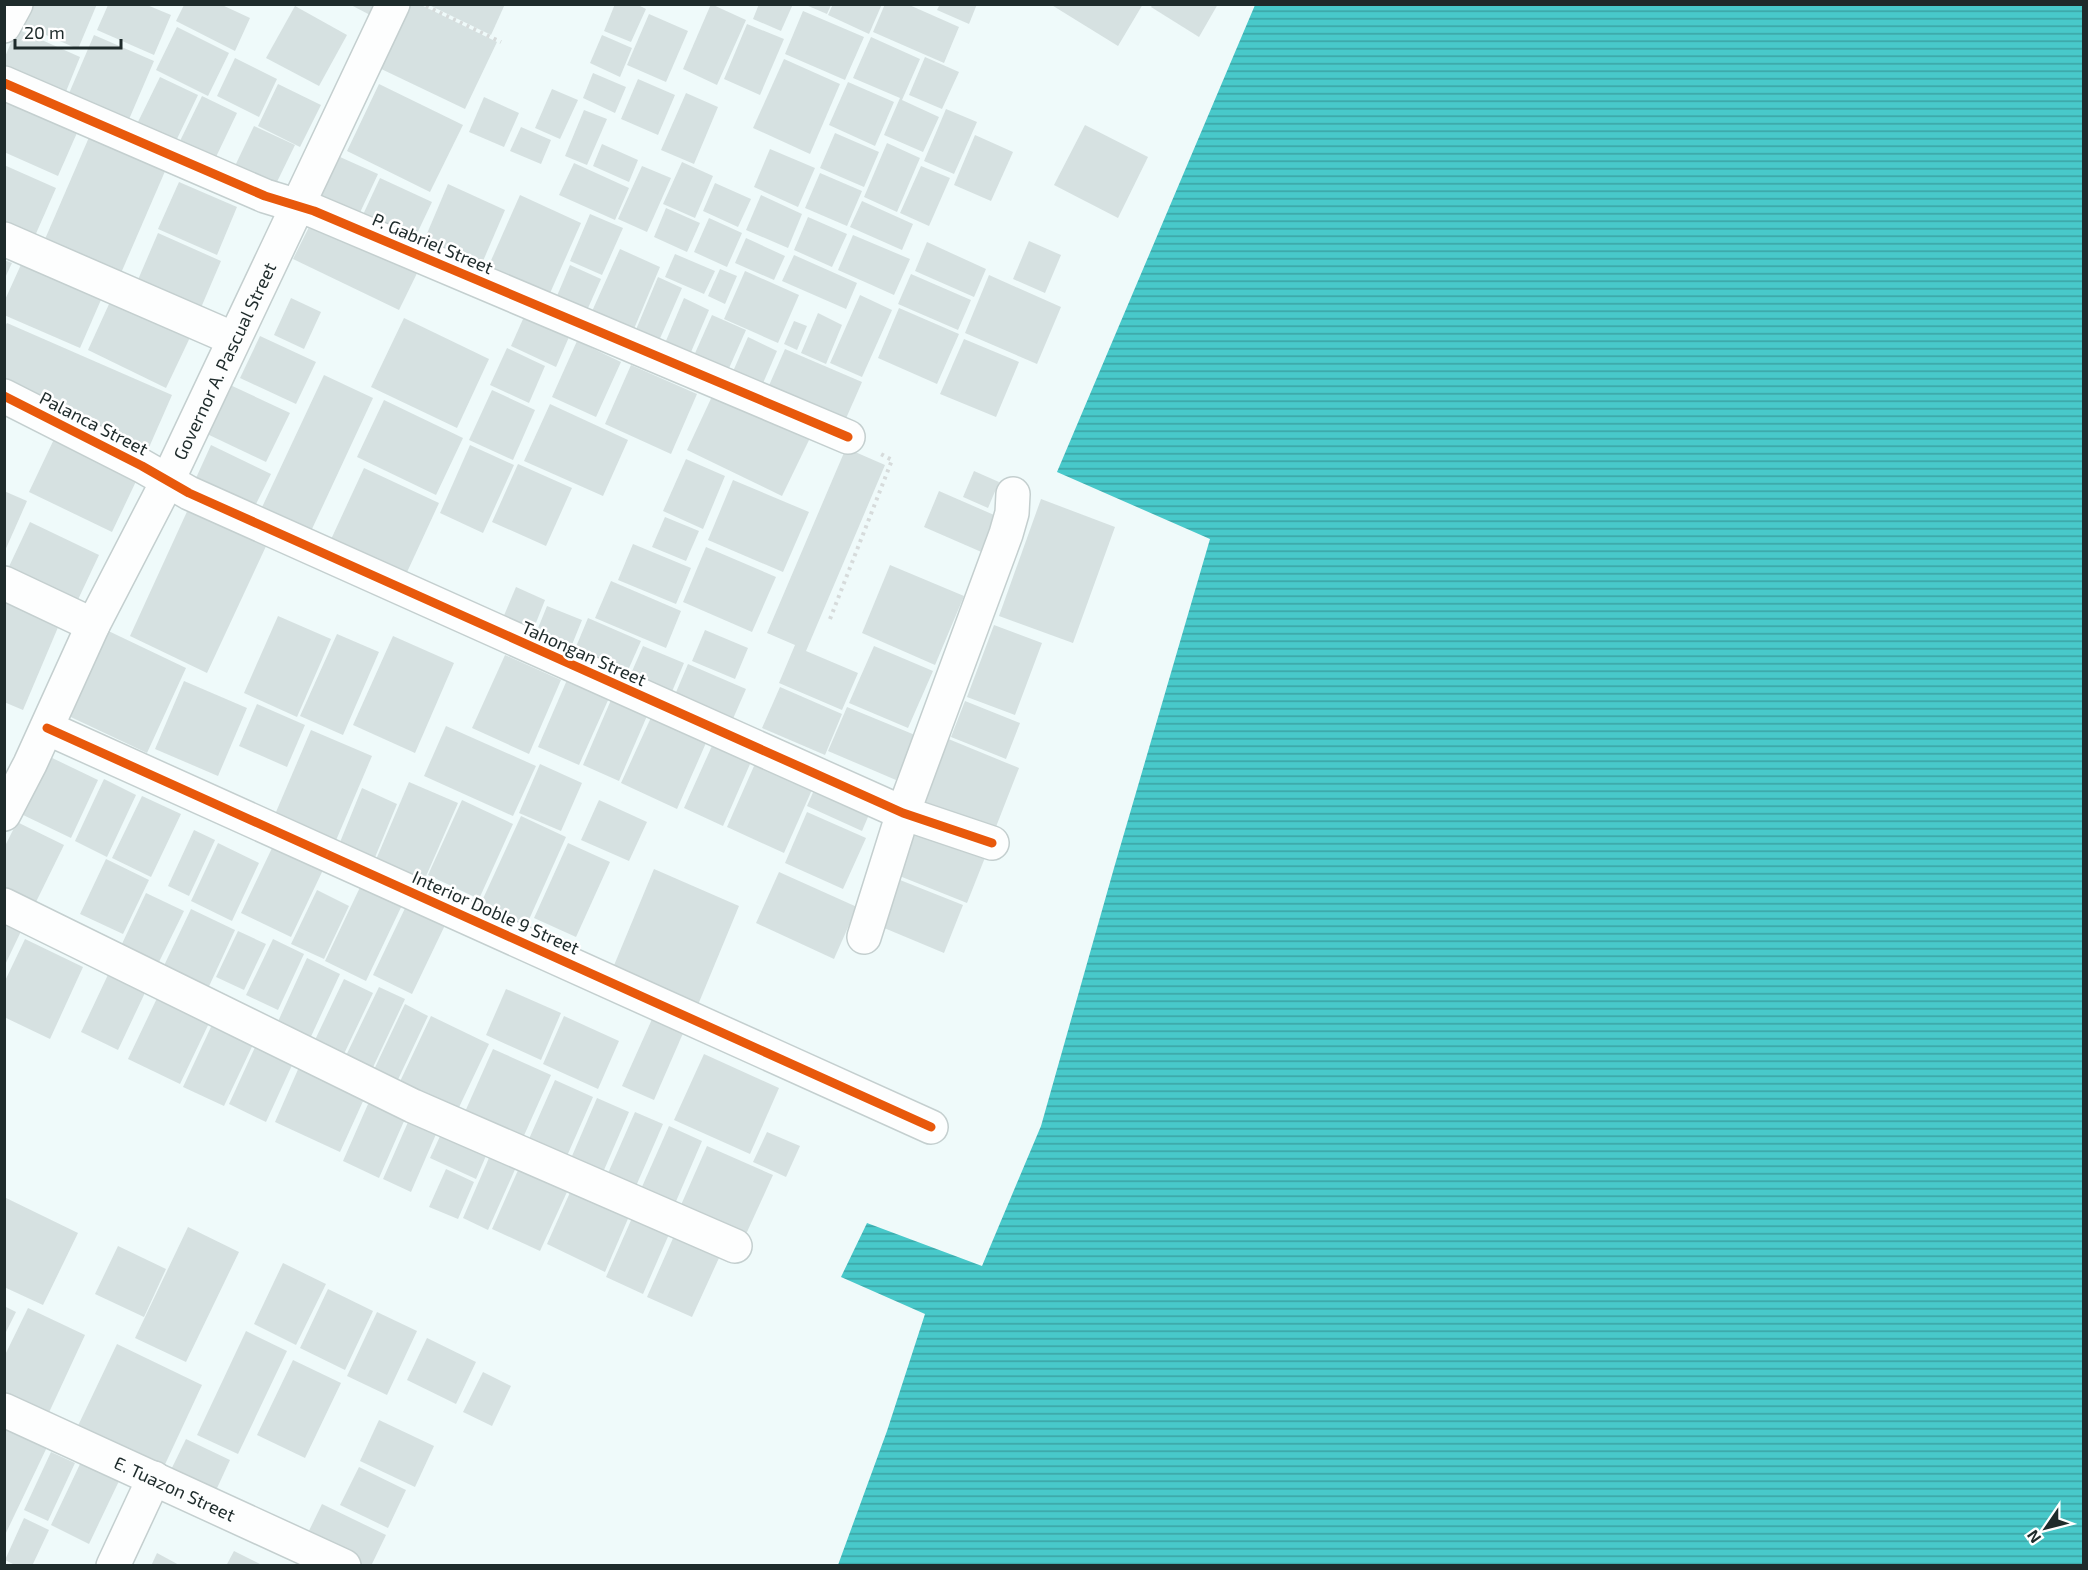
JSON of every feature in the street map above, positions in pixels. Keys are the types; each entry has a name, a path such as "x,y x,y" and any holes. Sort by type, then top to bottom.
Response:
{"street":[{"path":"4,26 16,4"},
{"name":"Governor A. Pascual Street","path":"4,814 47,728 93,625 167,482 393,4"},
{"name":"P. Gabriel Street","path":"4,83 265,196 325,215 848,437"},
{"path":"4,238 234,339"},
{"name":"Palanca Street","path":"4,396 142,466 167,482"},
{"name":"Tahongan Street","path":"167,482 903,813 992,843"},
{"path":"864,937 903,813 999,555 1012,513 1013,494"},
{"path":"4,583 93,625"},
{"name":"Interior Doble 9 Street","path":"47,728 931,1127"},
{"path":"4,905 413,1106 735,1246"},
{"name":"E. Tuazon Street","path":"4,1410 344,1566"},
{"path":"113,1566 154,1478"}],"path":[{"path":"423,4 501,42"},
{"path":"830,619 892,460 848,437"}],"water":[{"path":"1255,5 2083,5 2083,1565 838,1565 887,1431 925,1314 841,1277 867,1223 982,1266 1041,1126 1210,539 1057,472"}],"building":[{"path":"31,4 97,4 78,49 23,25"},
{"path":"349,4 378,4 372,16"},
{"path":"405,4 419,4 497,42 465,109 375,66"},
{"path":"427,4 505,4 491,35"},
{"path":"615,4 636,4 646,9 631,42 604,31"},
{"path":"711,4 746,20 717,85 683,69"},
{"path":"759,4 793,4 781,31 753,19"},
{"path":"833,4 882,4 869,34 828,15"},
{"path":"885,4 907,4 959,27 944,63 873,32"},
{"path":"940,4 977,4 969,24 937,10"},
{"path":"1050,4 1143,4 1118,46"},
{"path":"1153,4 1218,4 1199,37 1151,7"},
{"path":"108,5 147,5 171,15 154,55 97,30"},
{"path":"184,5 222,5 250,18 235,51 176,21"},
{"path":"806,5 831,5 827,14"},
{"path":"295,6 347,35 319,86 266,58"},
{"path":"803,11 864,37 845,80 785,54"},
{"path":"649,14 688,31 666,82 627,65"},
{"path":"747,24 784,39 760,95 724,79"},
{"path":"177,27 229,53 208,96 156,70"},
{"path":"17,29 80,57 65,94 4,68 4,59"},
{"path":"94,35 154,61 127,124 67,98"},
{"path":"602,35 632,48 620,77 590,63"},
{"path":"871,37 920,59 902,100 939,117 923,152 884,135 900,98 853,78"},
{"path":"925,57 959,72 942,109 909,95"},
{"path":"235,58 277,79 259,117 217,96"},
{"path":"784,59 840,84 810,154 753,128"},
{"path":"593,73 626,87 615,113 583,98"},
{"path":"160,77 198,95 175,143 137,124"},
{"path":"638,79 675,95 658,135 621,119"},
{"path":"848,82 894,102 875,146 829,125"},
{"path":"278,84 321,105 300,147 258,126"},
{"path":"379,84 463,125 430,192 347,151"},
{"path":"552,89 578,100 560,139 535,128"},
{"path":"686,93 718,107 694,164 661,150"},
{"path":"202,96 237,113 215,159 180,141"},
{"path":"484,97 519,113 504,147 469,132"},
{"path":"4,100 80,126 58,176 4,152"},
{"path":"946,109 977,122 954,174 924,161"},
{"path":"584,110 607,119 587,165 565,156"},
{"path":"1085,125 1148,157 1118,218 1054,185"},
{"path":"254,126 295,145 274,188 234,168"},
{"path":"521,127 551,140 541,164 510,151"},
{"path":"835,133 879,152 864,187 820,168"},
{"path":"90,135 166,169 118,280 42,246"},
{"path":"975,135 1013,152 991,201 954,185"},
{"path":"887,143 920,158 897,212 864,197"},
{"path":"602,144 638,160 629,182 593,166"},
{"path":"770,149 815,168 798,207 754,187"},
{"path":"340,157 378,174 357,219 319,201"},
{"path":"682,162 713,176 695,218 663,204"},
{"path":"574,163 629,188 615,220 559,195"},
{"path":"4,165 56,188 31,245 4,233"},
{"path":"642,166 671,178 647,232 618,219"},
{"path":"921,166 950,178 929,226 900,213"},
{"path":"820,173 862,191 847,226 805,208"},
{"path":"380,178 432,202 412,244 361,219"},
{"path":"179,182 237,207 217,255 158,229"},
{"path":"715,183 751,199 738,227 703,211"},
{"path":"448,184 505,210 480,268 423,243"},
{"path":"520,195 581,223 547,300 485,274"},
{"path":"761,195 802,214 788,248 746,230"},
{"path":"862,201 913,224 902,250 850,227"},
{"path":"666,208 700,223 687,252 654,237"},
{"path":"590,214 623,228 602,275 570,261"},
{"path":"315,215 423,261 399,310 293,259"},
{"path":"808,217 847,234 832,267 794,250"},
{"path":"709,218 742,233 727,267 694,252"},
{"path":"158,233 221,261 200,310 137,282"},
{"path":"853,235 910,259 894,295 838,270"},
{"path":"746,238 785,256 774,280 735,263"},
{"path":"1029,241 1061,255 1045,293 1013,279"},
{"path":"927,242 986,269 974,297 915,271"},
{"path":"620,249 660,267 631,336 589,318"},
{"path":"675,254 715,271 704,294 665,277"},
{"path":"794,255 857,283 846,309 782,281"},
{"path":"24,258 104,293 80,348 4,315 4,302"},
{"path":"4,260 12,263 4,280"},
{"path":"570,265 601,279 584,317 554,303"},
{"path":"720,269 737,276 725,304 708,296"},
{"path":"745,271 799,295 778,343 724,319"},
{"path":"911,274 971,300 958,330 898,304"},
{"path":"989,275 1061,307 1037,364 965,333"},
{"path":"658,277 682,288 658,343 635,332"},
{"path":"115,291 194,329 166,388 88,350"},
{"path":"860,295 892,310 862,377 830,363"},
{"path":"291,298 321,312 304,349 274,335"},
{"path":"684,298 709,310 688,359 663,348"},
{"path":"899,308 959,334 937,384 878,358"},
{"path":"527,310 572,330 556,367 511,346"},
{"path":"818,313 842,325 826,364 801,353"},
{"path":"712,315 746,330 726,375 692,360"},
{"path":"404,318 489,359 457,428 371,387"},
{"path":"794,321 807,326 797,350 784,344"},
{"path":"7,323 172,395 147,452 4,389 4,328"},
{"path":"260,336 316,362 296,404 240,378"},
{"path":"748,337 777,351 760,390 731,376"},
{"path":"964,339 1019,362 996,417 940,394"},
{"path":"577,341 621,362 596,417 552,397"},
{"path":"507,348 545,366 529,403 490,385"},
{"path":"785,349 862,382 844,423 767,390"},
{"path":"631,365 697,394 671,454 605,424"},
{"path":"324,375 373,398 305,544 256,520"},
{"path":"228,384 290,413 266,462 205,433"},
{"path":"492,390 535,410 513,460 469,440"},
{"path":"715,390 811,436 782,496 687,450"},
{"path":"384,400 463,438 436,495 357,457"},
{"path":"550,404 628,440 603,496 524,461"},
{"path":"56,435 139,475 112,532 29,492"},
{"path":"211,445 271,474 249,518 191,489"},
{"path":"470,445 514,465 483,533 440,513"},
{"path":"846,448 885,465 806,651 858,673 842,710 779,683 795,645 767,633"},
{"path":"686,459 725,476 703,529 663,511"},
{"path":"518,464 572,488 546,546 492,522"},
{"path":"364,468 439,503 402,583 327,548"},
{"path":"974,471 999,482 988,508 963,497"},
{"path":"733,480 809,512 783,572 708,540"},
{"path":"4,491 27,501 4,553"},
{"path":"939,491 1001,518 986,554 924,527"},
{"path":"1041,499 1115,527 1073,643 999,616"},
{"path":"190,505 268,542 207,673 130,636"},
{"path":"665,517 699,531 686,561 652,547"},
{"path":"30,522 99,555 74,608 5,575"},
{"path":"633,544 691,568 676,604 618,580"},
{"path":"706,547 776,577 752,632 683,602"},
{"path":"890,565 964,596 935,665 862,633"},
{"path":"611,581 681,611 666,648 595,618"},
{"path":"516,587 545,600 530,638 500,625"},
{"path":"4,601 59,625 23,710 4,702"},
{"path":"547,606 582,620 567,657 532,643"},
{"path":"278,616 331,639 297,717 244,693"},
{"path":"588,618 641,641 625,677 573,654"},
{"path":"994,625 1042,643 1015,715 967,697"},
{"path":"98,626 186,668 147,753 58,711"},
{"path":"705,630 748,648 735,679 692,661"},
{"path":"337,634 379,652 343,735 300,716"},
{"path":"393,636 454,663 415,753 353,725"},
{"path":"643,646 684,663 671,694 630,676"},
{"path":"874,646 933,671 908,728 849,703"},
{"path":"505,655 561,680 529,754 472,728"},
{"path":"688,664 746,689 732,721 674,697"},
{"path":"567,680 609,698 579,765 538,747"},
{"path":"184,681 247,708 218,776 155,749"},
{"path":"780,687 842,714 825,755 762,728"},
{"path":"614,693 650,709 619,781 583,765"},
{"path":"965,701 1020,723 1006,759 951,737"},
{"path":"257,704 305,725 287,767 239,746"},
{"path":"847,707 915,735 896,780 828,751"},
{"path":"654,711 709,736 677,809 621,783"},
{"path":"446,726 536,766 513,816 424,776"},
{"path":"311,730 372,756 334,845 273,819"},
{"path":"716,737 754,755 723,826 684,808"},
{"path":"946,738 1019,768 992,837 918,807"},
{"path":"46,755 98,780 71,838 19,813"},
{"path":"758,757 815,783 784,853 727,827"},
{"path":"540,764 582,783 561,831 519,813"},
{"path":"104,779 136,795 107,857 75,841"},
{"path":"819,779 874,803 862,831 807,806"},
{"path":"409,782 458,803 420,890 372,869"},
{"path":"362,788 397,804 371,867 336,852"},
{"path":"142,796 181,814 151,877 112,858"},
{"path":"462,800 513,824 479,899 428,875"},
{"path":"599,800 647,822 629,861 581,840"},
{"path":"807,812 866,838 843,889 785,863"},
{"path":"521,816 566,837 527,924 481,903"},
{"path":"17,822 64,845 35,904 4,889 4,848"},
{"path":"916,827 986,855 967,903 897,875"},
{"path":"194,830 215,840 189,896 168,886"},
{"path":"218,843 259,863 232,921 191,901"},
{"path":"568,843 610,862 576,937 534,918"},
{"path":"273,846 323,870 291,937 241,913"},
{"path":"106,859 149,880 123,934 80,914"},
{"path":"654,869 739,906 695,1012 610,975"},
{"path":"779,872 857,907 834,959 756,923"},
{"path":"895,878 963,905 944,953 877,925"},
{"path":"363,881 404,901 366,981 325,961"},
{"path":"317,890 349,906 324,959 291,944"},
{"path":"146,893 184,911 157,966 120,948"},
{"path":"408,902 447,921 412,994 373,975"},
{"path":"191,909 235,930 205,995 160,974"},
{"path":"4,916 24,925 4,967"},
{"path":"238,931 266,944 244,990 216,977"},
{"path":"25,939 83,967 50,1039 4,1017 4,983"},
{"path":"273,939 304,954 278,1010 246,995"},
{"path":"307,958 340,974 308,1043 275,1028"},
{"path":"114,962 151,980 118,1050 81,1032"},
{"path":"344,979 373,993 343,1056 314,1042"},
{"path":"379,987 405,999 368,1078 341,1066"},
{"path":"506,989 561,1013 541,1060 486,1035"},
{"path":"159,994 211,1019 180,1084 128,1059"},
{"path":"405,1004 428,1016 394,1088 371,1076"},
{"path":"217,1014 258,1034 224,1106 183,1087"},
{"path":"431,1016 489,1044 453,1120 395,1092"},
{"path":"564,1016 619,1041 598,1089 543,1064"},
{"path":"653,1017 684,1031 654,1100 622,1086"},
{"path":"262,1032 299,1050 266,1122 229,1104"},
{"path":"493,1049 551,1075 522,1140 464,1114"},
{"path":"704,1054 779,1088 750,1154 674,1120"},
{"path":"303,1058 369,1088 340,1152 275,1122"},
{"path":"555,1080 593,1097 563,1165 525,1148"},
{"path":"372,1095 408,1112 379,1178 343,1161"},
{"path":"597,1098 629,1112 598,1184 566,1170"},
{"path":"635,1112 663,1124 633,1193 605,1180"},
{"path":"412,1113 440,1125 411,1192 383,1179"},
{"path":"447,1121 492,1142 476,1179 430,1158"},
{"path":"669,1126 702,1141 671,1213 637,1198"},
{"path":"767,1132 800,1146 786,1177 753,1162"},
{"path":"495,1144 521,1156 488,1230 463,1218"},
{"path":"707,1146 773,1175 742,1243 677,1214"},
{"path":"523,1159 572,1181 540,1251 492,1229"},
{"path":"446,1169 474,1182 458,1219 429,1207"},
{"path":"572,1188 630,1214 605,1272 547,1244"},
{"path":"4,1197 78,1233 43,1305 4,1287"},
{"path":"636,1209 673,1225 643,1294 606,1277"},
{"path":"188,1227 239,1252 186,1362 135,1338"},
{"path":"678,1227 724,1247 692,1317 647,1297"},
{"path":"118,1246 166,1269 144,1317 95,1294"},
{"path":"283,1263 326,1284 296,1345 254,1324"},
{"path":"328,1289 373,1311 345,1370 300,1348"},
{"path":"4,1306 16,1312 4,1336"},
{"path":"28,1308 85,1335 45,1421 4,1401 4,1357"},
{"path":"377,1312 417,1331 387,1395 347,1376"},
{"path":"246,1331 287,1351 238,1454 197,1435"},
{"path":"427,1338 476,1362 456,1404 407,1380"},
{"path":"117,1344 202,1385 161,1473 75,1432"},
{"path":"293,1360 341,1383 305,1458 257,1435"},
{"path":"483,1372 511,1386 492,1426 463,1412"},
{"path":"379,1420 434,1446 415,1487 360,1461"},
{"path":"9,1423 49,1443 4,1537 4,1432"},
{"path":"186,1439 230,1460 212,1499 167,1478"},
{"path":"51,1452 75,1463 48,1521 24,1510"},
{"path":"81,1462 119,1481 89,1544 51,1525"},
{"path":"359,1467 406,1490 388,1528 340,1505"},
{"path":"322,1504 386,1535 371,1566 355,1566 304,1541"},
{"path":"24,1518 49,1530 32,1566 17,1566 5,1560"},
{"path":"234,1551 264,1566 226,1566"},
{"path":"157,1553 181,1566 151,1566"}],"cycle path":[{"path":"4,83 265,196 314,211 848,437"},
{"path":"4,396 142,466 189,493 903,813 992,843"},
{"path":"47,728 931,1127"}]}
